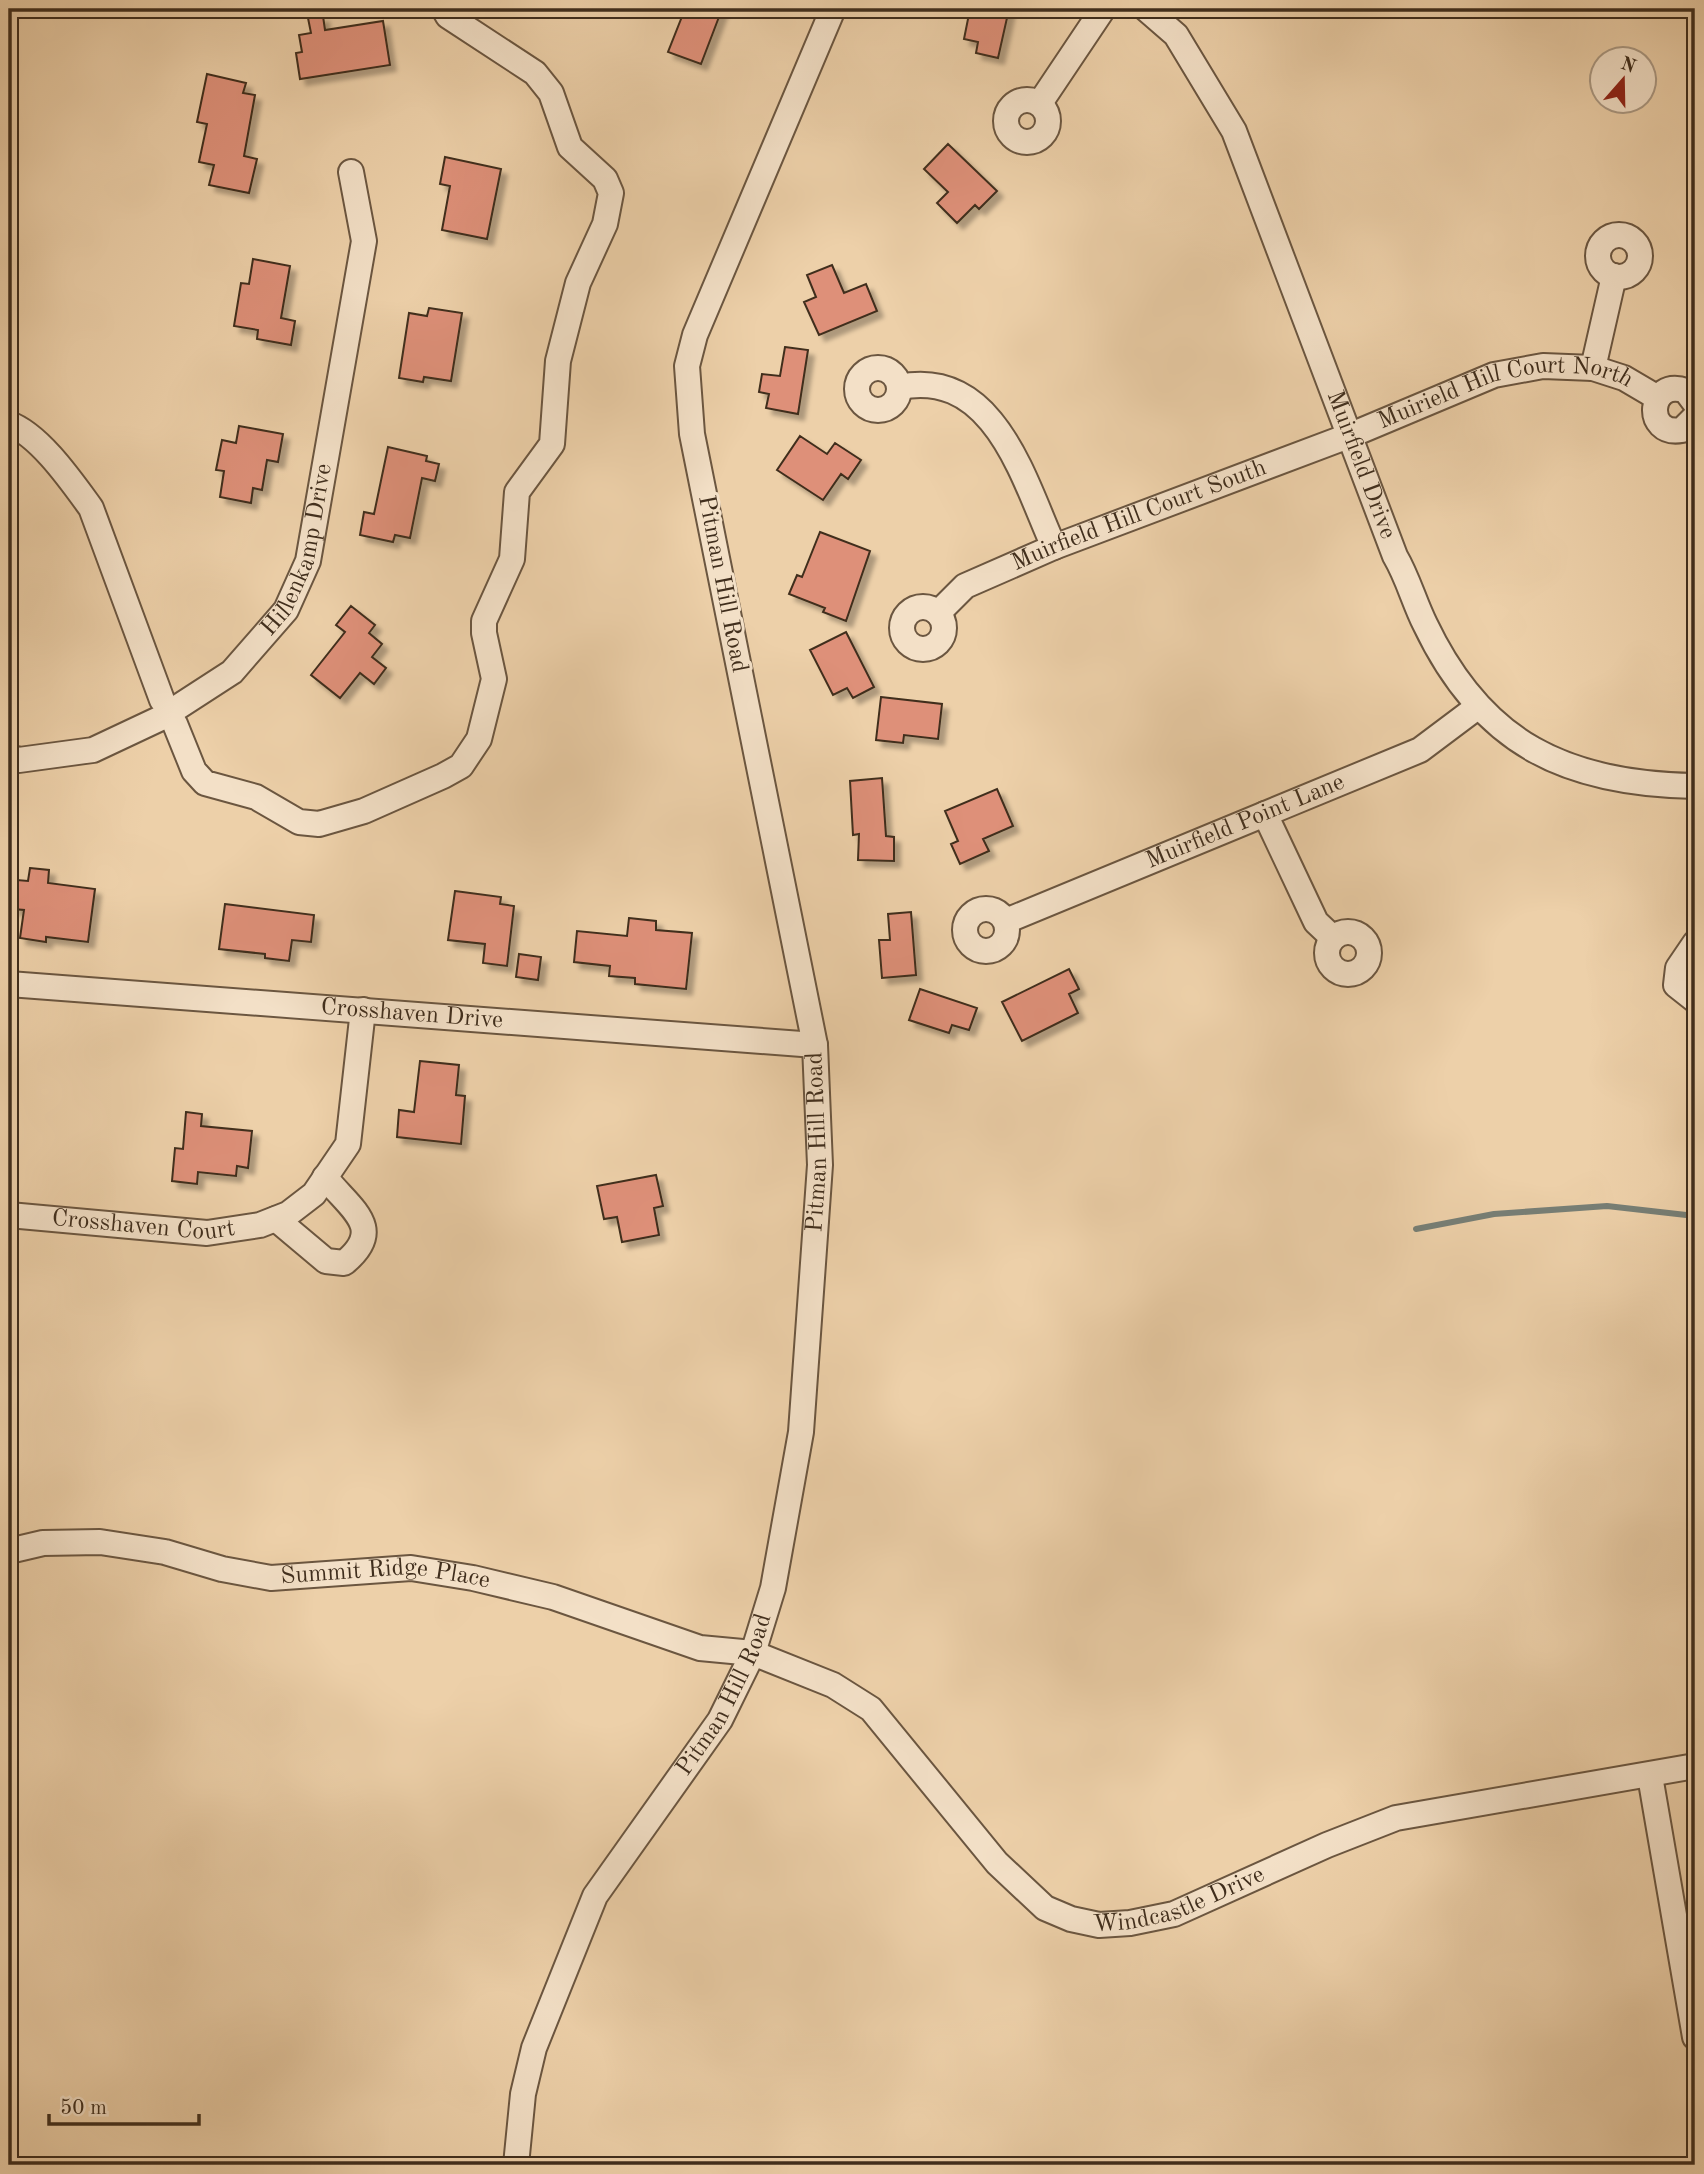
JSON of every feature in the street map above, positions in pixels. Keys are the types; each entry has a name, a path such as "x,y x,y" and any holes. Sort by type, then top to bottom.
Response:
{"street":[{"path":"175,724 194,771 205,783 256,797 299,822 319,824 364,811 443,776 461,766 479,739 494,678 484,621 512,559 517,492 552,444 558,361 578,283 605,224 611,193 605,179 570,147 551,93 535,73 448,16 444,9"},
{"name":"Pitman Hill Road","path":"516,2165 523,2094 534,2048 595,1896 720,1720 753,1653 773,1588 801,1432 820,1165 815,1045 692,434 687,366 695,335 834,9"},
{"path":"1040,103 1103,9"},
{"name":"Muirfield Drive","path":"1146,9 1176,35 1234,131 1395,556 1413,590 1424,624 1476,708 1532,751 1578,771 1637,783 1695,786"},
{"name":"Hillenkamp Drive","path":"9,757 19,760 93,750 161,718 232,672 286,610 311,548 364,241 351,172"},
{"path":"1593,368 1614,276"},
{"name":"Muirield Hill Court North","path":"1350,435 1494,375 1542,366 1593,368 1623,377 1658,398"},
{"path":"900,387 922,383 956,393 993,421 1014,453 1054,547"},
{"name":"Muirield Hill Court North","path":"1695,403 1691,396 1679,389 1665,391 1658,398 1654,415 1667,430 1682,430 1695,417"},
{"path":"9,424 30,436 91,508 162,700"},
{"name":"Muirfield Hill Court South","path":"938,613 965,586 1054,547 1350,435"},
{"name":"Muirfield Point Lane","path":"1006,922 1420,750 1476,708"},
{"path":"1695,786 1695,792"},
{"path":"1265,814 1316,922 1333,938"},
{"path":"1695,943 1676,975 1676,985 1695,1000"},
{"name":"Crosshaven Drive","path":"9,984 815,1045"},
{"name":"Crosshaven Court","path":"9,1215 206,1233 260,1226 276,1219 314,1194 348,1144 363,1010"},
{"path":"276,1219 326,1261 344,1263 361,1249 366,1231 358,1214 325,1177"},
{"name":"Summit Ridge Place","path":"9,1551 43,1543 100,1542 165,1552 222,1569 271,1578 411,1568 473,1578 553,1597 700,1648 753,1653"},
{"name":"Windcastle Drive","path":"753,1653 833,1685 871,1709 997,1863 1045,1908 1071,1919 1099,1925 1130,1923 1174,1914 1327,1845 1395,1818 1508,1796 1650,1776 1695,1766"},
{"path":"1650,1776 1695,2036"}],"building":[{"path":"685,9 722,9 701,64 668,52"},
{"path":"970,9 1009,9 998,58 976,53 978,42 964,39"},
{"path":"323,16 325,30 383,21 390,65 300,79 296,53 302,52 299,35 311,33 308,18"},
{"path":"207,74 246,83 243,93 255,95 244,156 257,159 249,193 209,185 214,165 199,162 207,124 197,122"},
{"path":"948,144 997,191 979,209 975,205 957,223 937,203 948,192 924,169"},
{"path":"445,157 501,169 487,239 442,230 450,186 440,184"},
{"path":"253,259 290,266 281,318 295,321 291,345 257,339 258,330 234,326 241,283 249,284"},
{"path":"832,265 844,293 866,284 877,311 819,335 804,302 816,297 807,275"},
{"path":"429,308 462,313 451,381 424,377 423,382 399,378 409,313 427,316"},
{"path":"785,347 808,350 798,414 766,408 769,394 759,392 762,374 780,376"},
{"path":"239,426 283,434 278,462 267,460 262,490 253,488 251,503 220,497 224,471 216,470 222,440 236,443"},
{"path":"800,436 827,454 835,443 861,460 848,479 841,474 823,500 777,470"},
{"path":"388,447 427,456 426,461 439,464 435,481 422,478 410,538 395,535 393,542 360,535 364,512 374,514"},
{"path":"820,532 870,551 846,621 823,612 825,608 789,594 797,575 802,577"},
{"path":"351,606 375,625 369,633 382,644 372,657 386,668 374,684 360,673 340,698 311,675 345,632 336,625"},
{"path":"846,632 874,687 853,698 847,688 833,695 810,650"},
{"path":"881,697 942,704 938,739 904,735 903,743 876,740"},
{"path":"882,778 886,836 894,837 894,861 858,860 859,834 853,835 850,781"},
{"path":"997,789 1013,826 983,839 989,851 960,864 951,844 958,841 945,811"},
{"path":"30,868 49,870 48,883 95,889 88,942 46,937 46,942 20,938 24,910 13,909 17,880 28,881"},
{"path":"455,891 501,897 500,904 514,906 507,966 483,963 485,944 448,940"},
{"path":"225,904 314,915 311,942 292,940 289,961 265,958 265,954 219,949"},
{"path":"911,912 916,975 882,978 879,940 890,940 888,914"},
{"path":"629,918 656,921 656,930 692,933 686,989 635,984 635,978 609,976 610,966 574,962 577,931 627,936"},
{"path":"519,954 541,957 538,980 516,977"},
{"path":"1069,969 1079,989 1069,994 1078,1013 1022,1041 1002,1002"},
{"path":"920,989 977,1008 969,1030 952,1025 949,1033 909,1020"},
{"path":"420,1061 459,1065 456,1095 465,1096 461,1144 397,1137 399,1110 414,1112"},
{"path":"186,1112 202,1114 201,1126 252,1131 248,1168 237,1166 236,1176 198,1172 197,1184 172,1181 175,1148 183,1149"},
{"path":"656,1175 663,1206 654,1208 659,1235 622,1242 617,1217 604,1219 597,1186"}],"waterway":[{"path":"1416,1229 1494,1214 1607,1206 1695,1216"}]}
